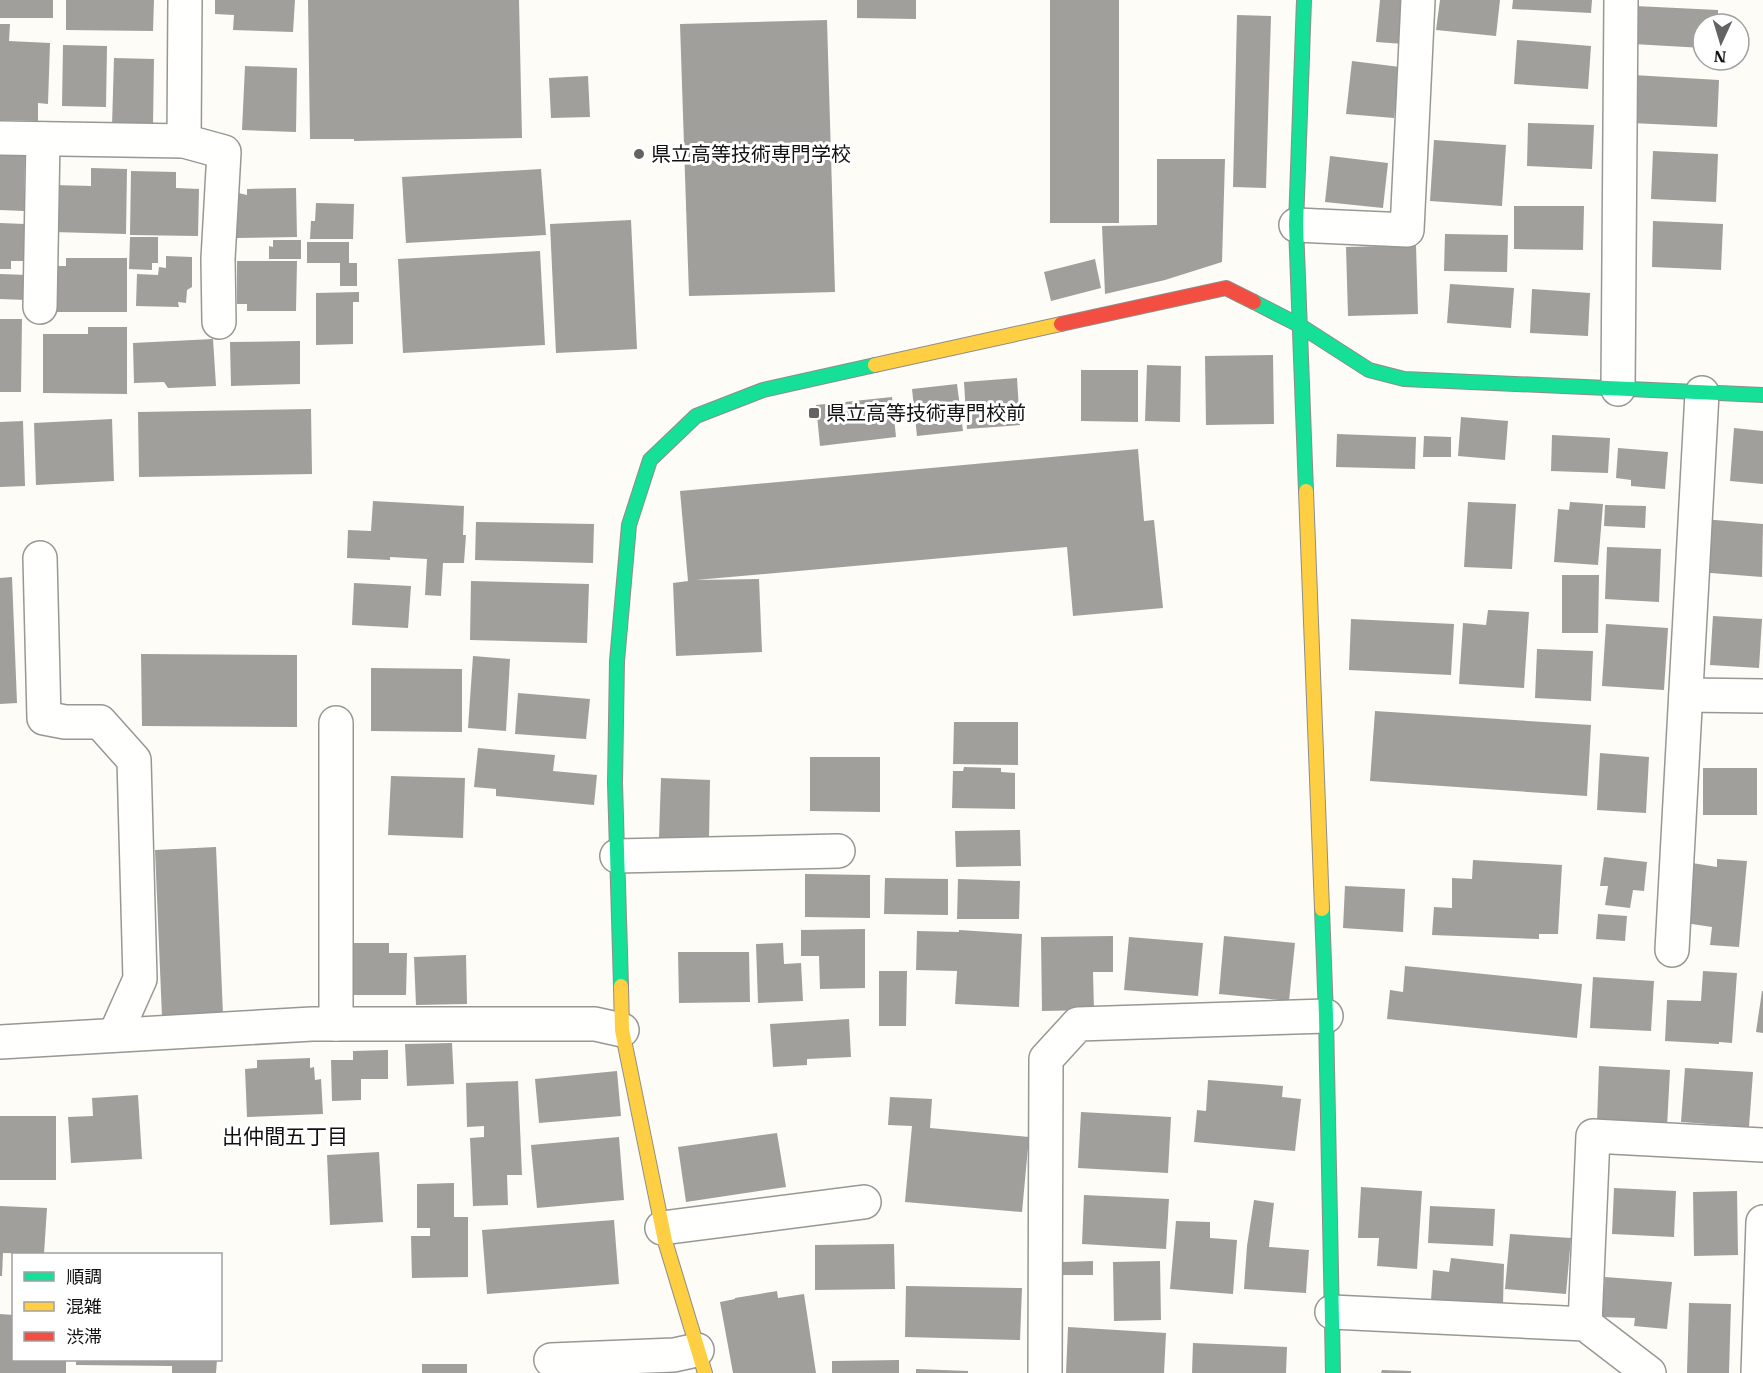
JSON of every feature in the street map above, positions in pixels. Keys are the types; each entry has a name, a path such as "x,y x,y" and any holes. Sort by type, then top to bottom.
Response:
{"street":[{"path":"184,141 185,0"},
{"path":"1304,0 1296,225 1326,1016 1333,1373"},
{"path":"1296,225 1407,230 1418,0"},
{"path":"1618,389 1621,0"},
{"path":"0,138 184,141 224,152 218,259 219,322"},
{"path":"40,307 44,139"},
{"path":"551,1360 674,1355 701,1361 662,1228 622,1030 615,783 617,661 628,525 650,460 696,416 763,390 1226,288 1299,325 1369,370 1404,379 1763,395"},
{"path":"1672,950 1702,393"},
{"path":"40,558 44,718 65,722 100,722 134,760 140,979 116,1035"},
{"path":"1686,695 1763,696"},
{"path":"336,723 336,1024"},
{"path":"617,856 838,851"},
{"path":"1046,1373 1047,1059 1078,1024 1326,1016"},
{"path":"0,1042 312,1024 595,1024 622,1030"},
{"path":"1585,1324 1593,1136 1763,1144"},
{"path":"662,1228 864,1202"},
{"path":"1758,1373 1763,1222"},
{"path":"1332,1312 1585,1324 1649,1373"}],"building":[{"path":"0,0 53,0 53,18 0,18"},
{"path":"66,0 154,0 153,31 66,30"},
{"path":"215,0 295,0 293,32 233,30 234,15 215,14"},
{"path":"308,0 519,0 522,138 354,141 354,139 310,139"},
{"path":"857,0 916,0 916,19 857,18"},
{"path":"1050,0 1119,0 1119,223 1050,223"},
{"path":"1380,0 1408,0 1404,44 1376,42"},
{"path":"1440,0 1500,0 1496,36 1436,30"},
{"path":"1513,0 1592,0 1591,13 1512,9"},
{"path":"1635,6 1718,10 1718,12 1691,12 1691,47 1633,44"},
{"path":"1237,15 1271,16 1266,188 1233,187"},
{"path":"827,20 835,292 689,296 680,24"},
{"path":"0,24 10,24 9,41 50,43 48,104 38,103 38,121 0,120"},
{"path":"1517,40 1591,46 1588,89 1514,84"},
{"path":"63,45 107,46 106,107 62,106"},
{"path":"114,58 154,59 153,126 112,126"},
{"path":"1352,61 1400,67 1394,118 1346,114"},
{"path":"245,66 297,68 296,132 242,130"},
{"path":"1633,75 1719,80 1717,127 1631,123"},
{"path":"588,76 590,117 551,118 549,78"},
{"path":"1528,123 1594,125 1592,169 1527,166"},
{"path":"1434,140 1506,145 1502,206 1430,201"},
{"path":"1653,151 1718,154 1716,202 1651,199"},
{"path":"0,155 25,155 24,211 0,210"},
{"path":"1330,156 1388,163 1383,208 1325,202"},
{"path":"1157,159 1225,159 1222,262 1165,280 1105,294 1102,226 1157,225"},
{"path":"91,168 127,169 126,234 53,232 54,185 91,186"},
{"path":"541,169 546,235 406,243 402,177"},
{"path":"131,171 176,172 176,188 199,189 198,236 130,235"},
{"path":"296,188 297,237 235,238 234,192 247,195 247,189"},
{"path":"316,203 354,204 353,239 310,239 311,221 315,221"},
{"path":"1514,206 1584,206 1583,250 1514,249"},
{"path":"631,220 637,349 556,353 550,224"},
{"path":"1653,221 1723,224 1721,270 1652,267"},
{"path":"0,223 25,224 25,261 11,261 11,269 0,269"},
{"path":"1445,234 1508,235 1507,272 1444,271"},
{"path":"130,237 158,237 158,263 152,263 152,270 129,269"},
{"path":"273,240 301,240 301,259 269,259 269,246 273,247"},
{"path":"307,242 349,242 349,263 357,263 357,286 340,286 340,263 307,263"},
{"path":"1416,245 1418,314 1348,316 1346,247"},
{"path":"540,251 545,345 403,353 398,259"},
{"path":"166,256 192,257 192,287 187,290 186,303 178,302 179,307 136,306 137,274 158,275 159,267 166,268"},
{"path":"66,258 127,258 127,312 53,312 53,266 66,266"},
{"path":"1095,259 1101,288 1051,301 1044,272"},
{"path":"237,261 297,261 296,311 247,311 247,304 237,304"},
{"path":"0,274 28,275 26,300 0,299"},
{"path":"1450,284 1514,288 1511,328 1447,323"},
{"path":"1532,289 1590,293 1588,336 1530,333"},
{"path":"359,292 359,302 353,302 353,344 316,345 316,293"},
{"path":"0,319 22,319 21,392 0,392"},
{"path":"88,327 127,327 127,394 43,393 43,334 88,334"},
{"path":"213,339 216,386 168,388 164,382 134,383 133,343"},
{"path":"300,341 300,384 231,386 230,342"},
{"path":"1273,355 1274,424 1206,425 1205,356"},
{"path":"1147,365 1181,366 1180,422 1145,421"},
{"path":"1081,370 1138,370 1138,422 1081,421"},
{"path":"1017,378 1020,425 967,429 964,382"},
{"path":"957,384 963,431 917,436 912,389"},
{"path":"892,397 896,437 820,446 816,405"},
{"path":"311,409 312,474 139,477 138,412"},
{"path":"1461,417 1508,421 1505,460 1458,456"},
{"path":"112,419 114,481 36,485 34,423"},
{"path":"23,421 25,486 0,487 0,422"},
{"path":"1734,428 1763,431 1763,484 1730,481"},
{"path":"1337,434 1416,437 1415,469 1336,467"},
{"path":"1552,435 1610,438 1608,473 1551,471"},
{"path":"1424,436 1451,437 1451,457 1423,457"},
{"path":"1618,448 1668,452 1665,489 1631,486 1631,480 1616,478"},
{"path":"1138,449 1144,521 1154,520 1163,608 1073,616 1067,547 696,580 759,579 762,652 676,656 673,583 688,581 680,491"},
{"path":"373,501 464,506 463,535 466,535 464,563 443,563 441,596 425,595 427,559 347,558 348,530 371,531"},
{"path":"1468,502 1516,504 1512,569 1464,567"},
{"path":"1570,502 1603,504 1598,565 1554,562 1558,509 1569,510"},
{"path":"1605,505 1646,506 1645,528 1604,526"},
{"path":"1703,519 1763,524 1762,577 1698,572"},
{"path":"476,522 594,524 593,563 475,560"},
{"path":"1607,547 1661,549 1659,602 1605,599"},
{"path":"1562,575 1599,575 1598,633 1562,633"},
{"path":"12,577 17,703 0,704 0,578"},
{"path":"471,581 589,584 587,643 470,640"},
{"path":"354,583 411,586 408,628 352,625"},
{"path":"1488,610 1529,612 1524,688 1459,684 1463,623 1486,625"},
{"path":"1713,616 1762,619 1759,668 1710,665"},
{"path":"1351,619 1454,624 1451,675 1349,670"},
{"path":"1606,624 1668,628 1664,690 1602,686"},
{"path":"1537,649 1593,651 1591,701 1535,698"},
{"path":"141,654 297,655 297,727 142,726"},
{"path":"473,656 510,659 506,731 468,728"},
{"path":"371,668 462,669 462,732 371,731"},
{"path":"518,693 590,699 586,739 515,734"},
{"path":"1375,711 1591,725 1587,796 1370,781"},
{"path":"954,722 1018,722 1018,765 953,764"},
{"path":"478,748 555,755 553,771 597,775 594,805 496,796 496,789 474,787"},
{"path":"1600,753 1649,757 1646,813 1597,810"},
{"path":"810,757 880,757 880,812 810,811"},
{"path":"964,767 1001,768 1001,772 1015,773 1015,809 952,808 953,771 963,771"},
{"path":"1703,768 1757,768 1757,815 1703,815"},
{"path":"391,776 465,778 463,838 388,835"},
{"path":"661,778 710,780 709,839 659,838"},
{"path":"1020,830 1021,866 956,867 955,831"},
{"path":"216,847 223,1015 162,1017 155,850"},
{"path":"1604,857 1647,862 1644,891 1633,890 1630,908 1605,905 1608,886 1600,886"},
{"path":"1717,859 1747,861 1739,947 1710,945 1712,927 1685,923 1692,863 1717,867"},
{"path":"1473,860 1562,865 1558,934 1539,934 1539,939 1432,935 1434,907 1452,908 1452,878 1472,879"},
{"path":"805,874 870,875 870,918 805,917"},
{"path":"885,878 948,879 948,915 884,914"},
{"path":"958,879 1020,881 1019,919 957,919"},
{"path":"1345,886 1405,889 1403,932 1343,928"},
{"path":"1598,914 1627,916 1625,941 1596,939"},
{"path":"865,929 865,988 820,989 819,956 801,956 801,930"},
{"path":"959,930 1022,934 1019,1007 955,1004 957,971 916,970 917,931 959,932"},
{"path":"1113,936 1113,972 1093,972 1094,1010 1042,1011 1041,937"},
{"path":"1224,936 1295,943 1289,1001 1219,994"},
{"path":"1129,937 1203,943 1198,996 1124,990"},
{"path":"352,943 389,943 389,953 407,953 406,995 351,995"},
{"path":"783,943 784,964 801,963 803,1001 758,1003 756,944"},
{"path":"678,952 749,952 750,1002 679,1003"},
{"path":"466,955 467,1004 416,1005 414,957"},
{"path":"1405,966 1582,984 1577,1038 1387,1019 1390,990 1403,992"},
{"path":"879,971 907,971 906,1026 879,1026"},
{"path":"1703,971 1737,973 1732,1043 1665,1041 1667,1000 1701,1001"},
{"path":"1593,977 1654,981 1651,1031 1590,1028"},
{"path":"1763,991 1763,1033 1756,1032"},
{"path":"849,1019 851,1057 807,1059 807,1065 773,1067 770,1024"},
{"path":"452,1043 454,1084 407,1086 405,1044"},
{"path":"388,1050 388,1079 361,1079 361,1100 332,1101 331,1060 353,1060 353,1051"},
{"path":"310,1058 310,1068 314,1067 315,1080 321,1079 323,1114 247,1117 245,1069 257,1068 257,1060"},
{"path":"1599,1066 1670,1070 1667,1127 1597,1123"},
{"path":"1685,1068 1753,1072 1749,1127 1681,1122"},
{"path":"617,1071 621,1116 539,1123 535,1079"},
{"path":"1208,1080 1283,1086 1282,1097 1301,1099 1295,1151 1194,1142 1197,1110 1206,1111"},
{"path":"518,1081 522,1175 507,1175 508,1205 473,1206 470,1138 484,1137 484,1126 467,1127 466,1083"},
{"path":"138,1095 142,1159 71,1163 68,1117 93,1116 92,1098"},
{"path":"890,1097 932,1099 930,1128 1029,1137 1022,1212 905,1202 912,1126 888,1125"},
{"path":"1081,1112 1171,1117 1168,1173 1078,1168"},
{"path":"0,1116 56,1116 56,1180 0,1180"},
{"path":"777,1133 786,1187 686,1202 678,1147"},
{"path":"619,1137 624,1200 537,1208 531,1145"},
{"path":"379,1152 383,1222 330,1225 327,1155"},
{"path":"454,1183 454,1217 468,1217 468,1277 412,1278 411,1236 430,1236 430,1228 417,1228 417,1184"},
{"path":"1361,1187 1422,1191 1417,1269 1377,1266 1379,1238 1358,1238"},
{"path":"1614,1188 1676,1191 1674,1237 1612,1234"},
{"path":"1737,1191 1738,1255 1694,1256 1693,1192"},
{"path":"1084,1195 1169,1199 1166,1249 1082,1244"},
{"path":"1254,1200 1274,1203 1269,1247 1309,1250 1306,1293 1244,1289 1247,1246"},
{"path":"0,1206 47,1208 44,1253 3,1253 2,1276 0,1276"},
{"path":"1430,1206 1495,1209 1493,1246 1428,1243"},
{"path":"614,1220 619,1284 487,1294 482,1230"},
{"path":"1176,1221 1210,1222 1210,1238 1237,1240 1233,1294 1170,1289"},
{"path":"1510,1234 1571,1238 1566,1294 1505,1289"},
{"path":"894,1244 895,1289 815,1290 815,1245"},
{"path":"1451,1258 1504,1264 1503,1305 1431,1300 1433,1270 1449,1272"},
{"path":"1093,1261 1093,1275 1063,1275 1063,1262"},
{"path":"1160,1261 1161,1320 1114,1321 1113,1262"},
{"path":"1605,1277 1672,1282 1667,1329 1634,1326 1635,1318 1602,1317"},
{"path":"906,1286 1022,1288 1020,1340 905,1337"},
{"path":"777,1291 778,1298 804,1294 816,1373 733,1373 720,1302"},
{"path":"1689,1303 1731,1304 1729,1373 1687,1373"},
{"path":"0,1314 12,1315 12,1361 66,1361 66,1373 0,1373"},
{"path":"1068,1327 1166,1333 1164,1373 1066,1373"},
{"path":"1193,1343 1287,1347 1286,1373 1192,1373"},
{"path":"899,1360 899,1373 832,1373 832,1361"},
{"path":"76,1361 217,1361 216,1373 172,1373 172,1366 76,1365"},
{"path":"422,1364 467,1364 467,1373 422,1373"},
{"path":"916,1369 968,1371 968,1373 916,1373"},
{"path":"1382,1370 1411,1371 1411,1373 1381,1373"}],"traffic: fast":[{"path":"1304,0 1296,225 1306,491"},
{"path":"1254,302 1299,325 1369,370 1404,379 1763,395"},
{"path":"621,986 615,783 617,661 629,525 650,460 696,416 763,390 875,365"},
{"path":"1322,909 1333,1373"}],"traffic: slow":[{"path":"875,365 1061,324"},
{"path":"1306,491 1322,909"},
{"path":"621,986 622,1030 665,1241 705,1373"}],"traffic: jam":[{"path":"1061,324 1226,288 1254,302"}],"place":[{"name":"県立高等技術専門学校","path":"639,154"},
{"name":"県立高等技術専門校前","path":"814,413"}],"district":[{"name":"出仲間五丁目","path":"285,1137"}]}
